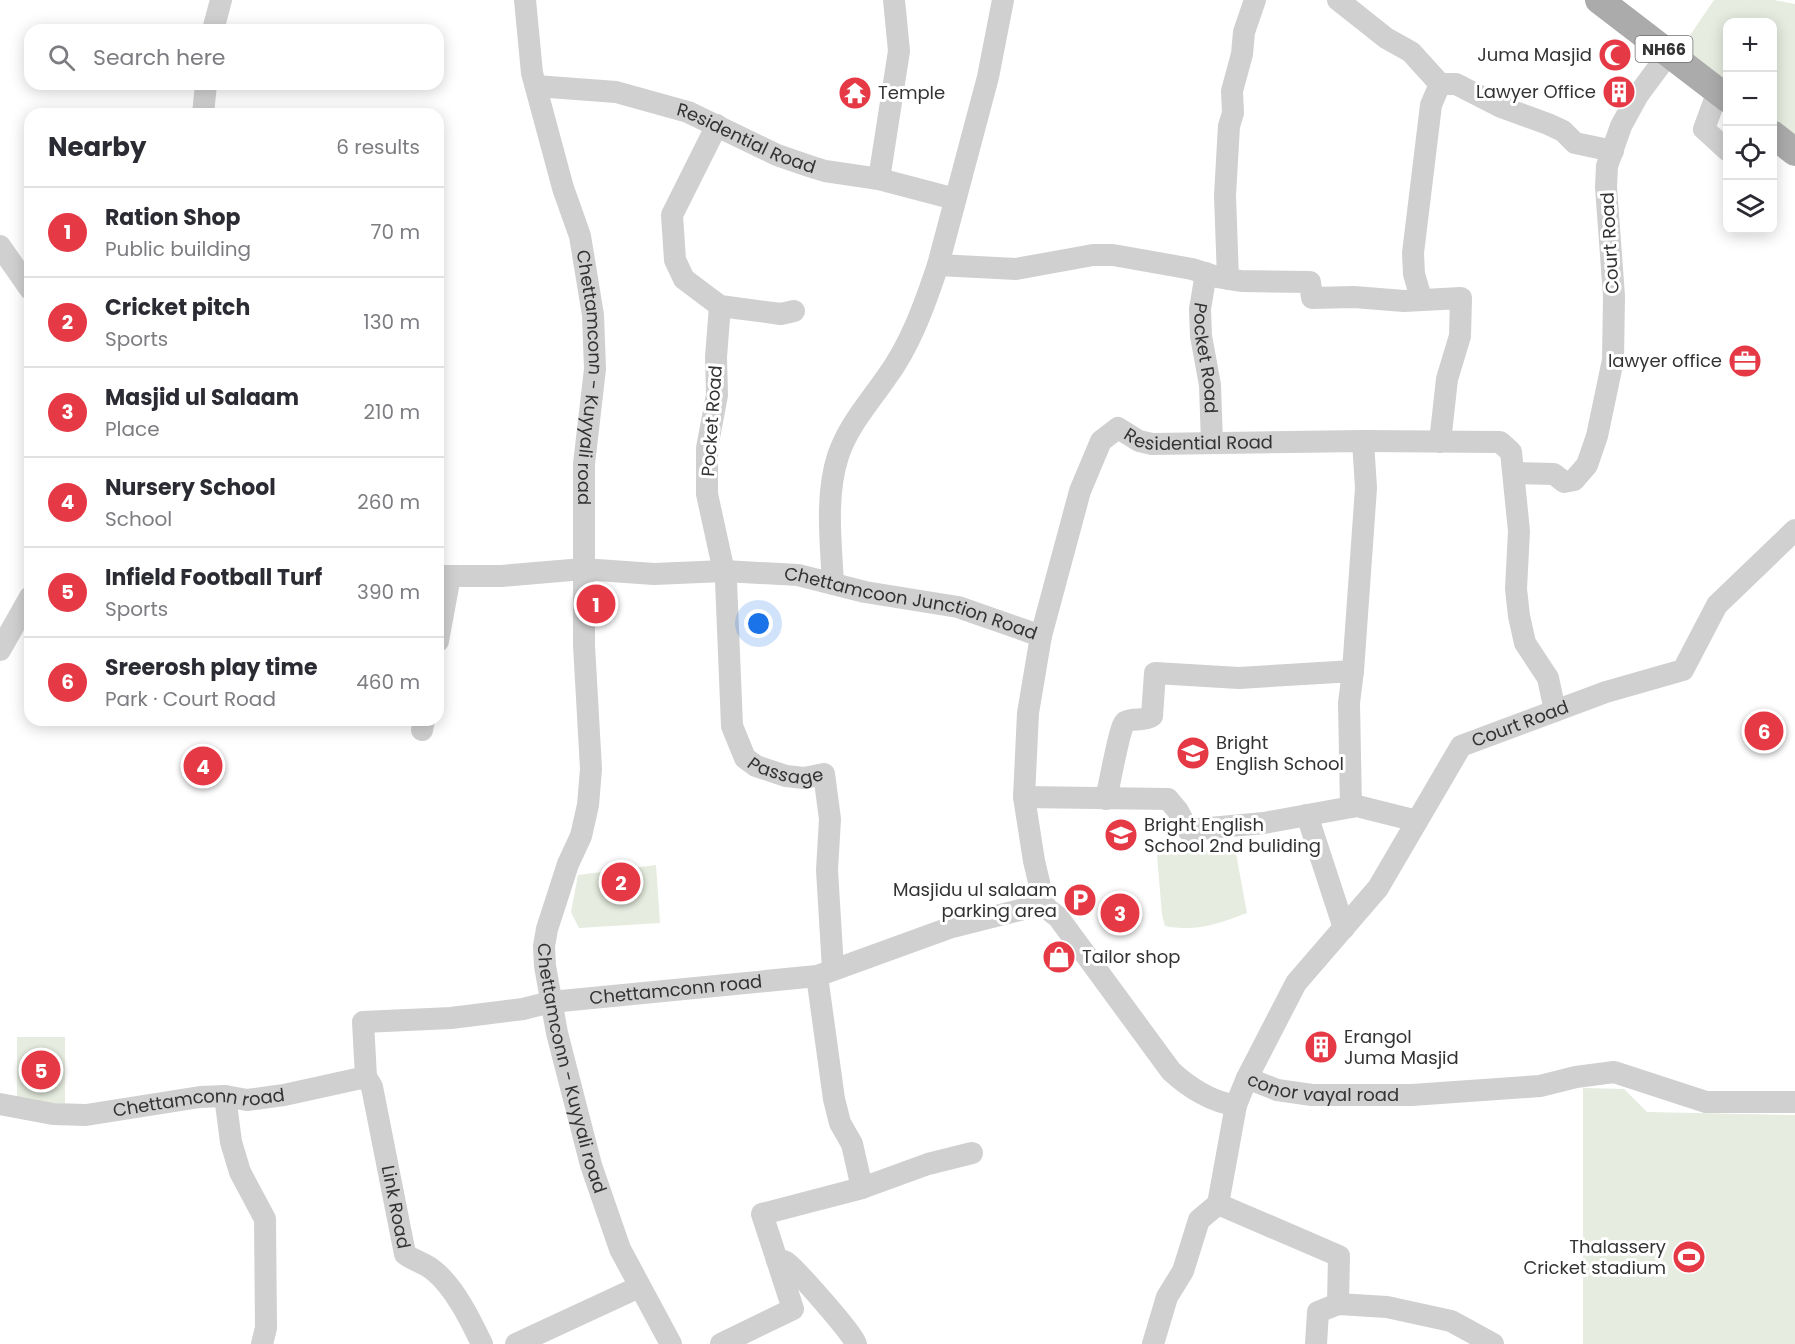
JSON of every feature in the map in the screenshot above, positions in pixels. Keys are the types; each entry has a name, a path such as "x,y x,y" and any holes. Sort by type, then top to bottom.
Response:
{"main road":[{"name":"NH66","path":"1599,0 1723,95"},
{"path":"1777,137 1795,152"}],"street":[{"path":"215,24 221,0"},
{"name":"Chettamconn - Kuyyali road","path":"525,0 528,39 536,86 563,188 580,236 593,315 595,369 586,434 583,568 586,728 591,769 588,805 581,836 568,864 544,946 551,1002 591,1165 620,1249 671,1344"},
{"path":"879,179 899,51 894,0"},
{"path":"832,584 832,486 838,457 867,401 886,378 907,343 938,266 988,77 1003,0"},
{"path":"1217,276 1229,126 1233,113 1232,91 1242,54 1244,32 1255,0"},
{"path":"1338,0 1386,38 1411,52 1440,84 1456,84 1501,107 1563,131 1575,143 1613,152"},
{"name":"Court Road","path":"1514,473 1554,474 1564,482 1574,480 1587,465 1597,436 1613,360 1614,296 1606,187 1607,166 1621,126 1638,95 1669,53"},
{"path":"1421,298 1414,274 1413,253 1431,105 1440,84"},
{"name":"Residential Road","path":"536,86 616,92 688,112 777,155 809,166 825,171 879,179 955,199"},
{"path":"204,108 205,90"},
{"path":"1723,95 1704,129 1723,146"},
{"path":"717,125 672,215 675,260 684,279 720,306 781,314 794,311"},
{"path":"0,246 24,280"},
{"path":"938,266 1017,269 1085,256 1113,255 1217,276 1310,282 1312,298 1354,297 1404,301 1421,298 1461,298 1460,336 1446,379 1440,441"},
{"name":"Pocket Road","path":"1212,443 1211,395 1201,336 1200,309 1217,276"},
{"name":"Pocket Road","path":"720,306 716,357 717,395 707,448 707,494 724,571"},
{"name":"Residential Road","path":"1041,636 1076,504 1101,441 1118,428 1139,441 1152,444 1500,442 1511,452 1514,473 1519,531 1516,590 1519,616 1525,643 1548,678 1555,711"},
{"path":"1351,807 1349,703 1366,488 1363,441"},
{"name":"Court Road","path":"1247,1078 1296,983 1378,888 1461,746 1606,692 1683,670 1717,605 1795,530"},
{"name":"Chettamcoon Junction Road","path":"444,576 501,576 583,568 654,574 724,571 798,575 832,584 958,607 1041,636 1028,713 1024,797 1034,861 1045,907"},
{"name":"Passage","path":"724,571 731,659 732,726 740,748 745,758 756,766 786,776 804,778 824,774 830,819 825,972"},
{"path":"0,650 24,608"},
{"path":"1106,799 1115,766 1120,727 1126,721 1148,719 1152,716 1155,673 1239,678 1353,671"},
{"path":"1024,797 1168,799 1178,811 1188,830 1264,824 1351,807 1379,810 1417,821"},
{"path":"1307,815 1344,928"},
{"path":"1045,907 1058,917 1171,1071 1182,1082 1222,1104 1236,1105"},
{"name":"Chettamconn road","path":"0,1104 36,1112 86,1114 129,1106 226,1105 284,1095 366,1077 363,1022 451,1018 523,1009 551,1002 825,972 952,927 1024,909 1045,907"},
{"path":"825,972 834,1099 840,1123 852,1144 862,1188"},
{"name":"conor vayal road","path":"1218,1204 1236,1105 1247,1078 1277,1090 1312,1095 1412,1095 1540,1086 1576,1077 1614,1072 1706,1102 1795,1102"},
{"name":"Link Road","path":"366,1077 372,1086 405,1254 417,1263 433,1269 447,1285 482,1344"},
{"path":"226,1105 231,1142 240,1172 265,1219 266,1328 262,1344"},
{"path":"721,1344 793,1309 762,1214 862,1188 928,1164 972,1153"},
{"path":"1153,1344 1167,1297 1182,1271 1199,1220 1218,1204 1339,1256 1338,1304"},
{"path":"777,1260 785,1261 802,1277 851,1332 856,1344"},
{"path":"516,1344 639,1287"},
{"path":"1316,1344 1318,1312 1338,1304 1387,1307 1451,1321 1493,1344"}],"shaded area":[{"path":"1714,0 1774,0 1795,4 1795,135 1777,120 1777,18 1723,18 1723,79 1682,47"},
{"path":"1235,848 1247,913 1216,924 1187,928 1165,926 1157,855"},
{"path":"656,865 660,923 579,928 571,912 578,875"},
{"path":"17,1037 65,1037 65,1103 17,1103"},
{"name":"Thalassery Cricket stadium","path":"1583,1088 1624,1089 1647,1112 1795,1115 1795,1344 1583,1344"}],"place":[{"name":"Juma Masjid","path":"1615,55"},
{"name":"Lawyer Office","path":"1619,92"},
{"name":"Temple","path":"855,93"},
{"name":"lawyer office","path":"1745,361"},
{"name":"Ration Shop","path":"596,604"},
{"name":"Sreerosh play time","path":"1764,731"},
{"name":"Bright English School","path":"1193,753"},
{"name":"Nursery School","path":"203,766"},
{"name":"Bright English School 2nd buliding","path":"1121,835"},
{"name":"Cricket pitch","path":"621,882"},
{"name":"Masjidu ul salaam parking area","path":"1080,900"},
{"name":"Masjid ul Salaam","path":"1120,913"},
{"name":"Tailor shop","path":"1059,957"},
{"name":"Erangol Juma Masjid","path":"1321,1047"},
{"name":"Infield Football Turf","path":"41,1070"},
{"name":"Thalassery Cricket stadium","path":"1689,1257"}]}
